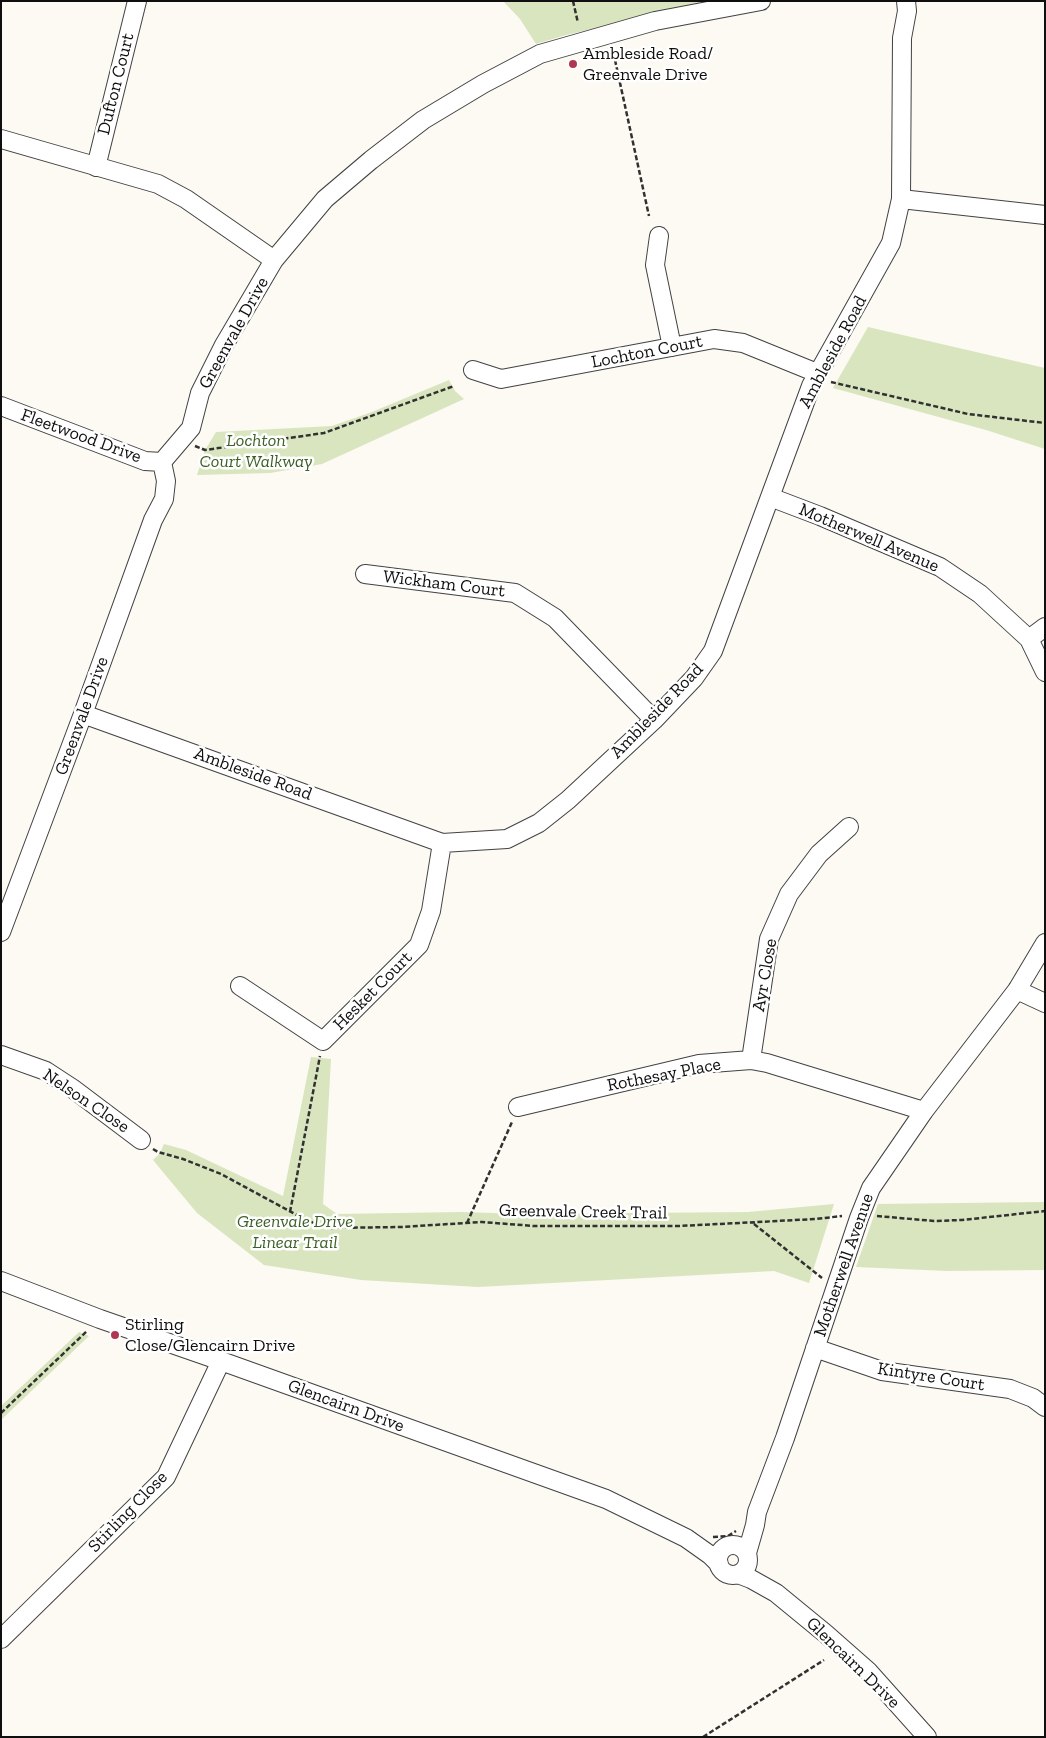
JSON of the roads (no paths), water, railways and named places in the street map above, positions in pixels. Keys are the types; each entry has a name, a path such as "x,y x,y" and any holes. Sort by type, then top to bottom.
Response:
{"street":[{"name":"Dufton Court","path":"96,167 137,1"},
{"name":"Greenvale Drive","path":"1,932 153,520 164,499 166,481 162,462 191,428 200,393 224,345 274,260 325,199 371,160 423,120 491,80 540,54 654,21 761,1"},
{"name":"Ambleside Road","path":"894,1 902,38"},
{"name":"Ambleside Road","path":"83,714 442,843 507,839 539,823 568,800 654,720 694,678 713,651 788,444 891,244 901,199 902,38 906,1"},
{"path":"1,139 158,184 186,199 274,260"},
{"path":"901,199 1045,215"},
{"path":"660,236 655,265 672,347"},
{"name":"Lochton Court","path":"473,370 501,379 714,339 743,344 821,377"},
{"name":"Fleetwood Drive","path":"1,406 146,461 162,462"},
{"name":"Motherwell Avenue","path":"770,497 940,567 980,594 1029,639 1045,672"},
{"name":"Wickham Court","path":"364,574 515,593 555,618 654,720"},
{"path":"1029,639 1045,627"},
{"name":"Ayr Close","path":"751,1060 769,939 789,894 819,854 849,827"},
{"name":"Hesket Court","path":"240,986 323,1041 419,945 431,911 442,843"},
{"name":"Motherwell Avenue","path":"738,1550 757,1512 785,1438 871,1188 924,1111 1017,990 1045,942"},
{"path":"1017,990 1045,1003"},
{"name":"Nelson Close","path":"1,1056 46,1071 72,1088 141,1140"},
{"name":"Rothesay Place","path":"518,1107 699,1064 751,1060 767,1063 924,1111"},
{"name":"Glencairn Drive","path":"1,1281 100,1319 606,1500 686,1538 710,1555 719,1564 721,1569 728,1574 738,1574 751,1579 776,1593 868,1672 927,1737"},
{"name":"Kintyre Court","path":"815,1348 882,1371 1010,1389 1033,1398 1045,1407"},
{"name":"Stirling Close","path":"1,1639 166,1477 221,1361"},
{"name":"Glencairn Drive","path":"686,1538 738,1550 766,1578 776,1593"},
{"path":"719,1564 718,1556 738,1550 747,1566 738,1574"}],"place":[{"name":"Ambleside Road/ Greenvale Drive","path":"573,64"},
{"name":"Stirling Close/Glencairn Drive","path":"115,1335"}],"park label":[{"name":"Lochton Court Walkway","path":"256,451"},
{"name":"Greenvale Drive Linear Trail","path":"295,1232"}]}
